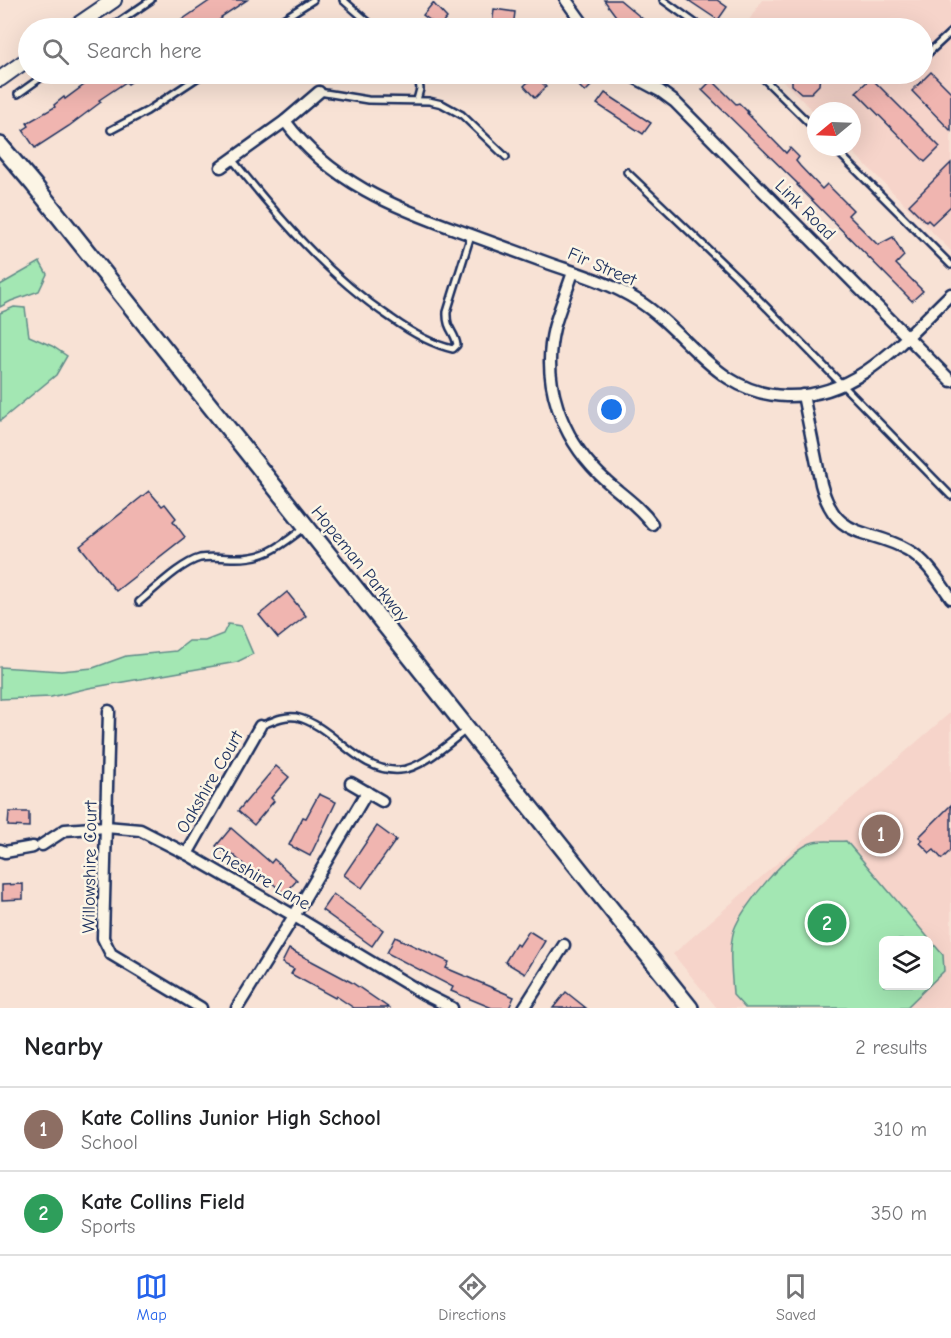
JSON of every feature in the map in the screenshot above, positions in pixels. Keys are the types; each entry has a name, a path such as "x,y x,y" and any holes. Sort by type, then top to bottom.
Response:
{"main road":[{"name":"Hopeman Parkway","path":"0,145 690,1008"}],"street":[{"path":"91,18 114,0"},
{"path":"566,0 579,18"},
{"path":"0,79 18,66"},
{"name":"Link Road","path":"647,84 675,102 951,381"},
{"path":"221,167 285,121 319,92"},
{"name":"Fir Street","path":"285,121 307,148 343,178 394,206 604,283 638,301 668,324 705,361 733,382 751,389 771,394 803,395 842,386 883,360 951,294"},
{"path":"573,272 554,329 551,348 550,367 557,408 565,429 588,463 601,477 640,509 652,524"},
{"path":"803,395 822,490 830,509 847,526 858,533 891,542 921,559 951,598"},
{"name":"Willowshire Court","path":"109,711 104,938 106,946 111,954 201,1008"},
{"name":"Oakshire Court","path":"188,854 260,726"},
{"path":"351,783 382,801"},
{"path":"237,1008 367,792"},
{"name":"Cheshire Lane","path":"0,850 5,852 38,846 65,830 106,827 140,830 188,854 424,994 452,1008"},
{"path":"524,1008 564,945"}],"lane":[{"path":"125,18 152,0"},
{"path":"285,18 313,0"},
{"path":"343,0 364,18"},
{"path":"663,0 688,18"},
{"path":"933,49 951,32"},
{"path":"18,94 32,84"},
{"path":"111,130 147,111 188,84"},
{"path":"417,100 419,84"},
{"path":"769,84 807,121"},
{"path":"319,92 368,100 417,100 442,104 454,109 506,157"},
{"path":"842,156 951,266"},
{"path":"232,159 305,245 356,294 406,328 453,349 457,341 447,322 447,312 471,235"},
{"path":"627,172 736,276 951,496"},
{"path":"139,602 192,561 204,558 246,559 265,555 276,550 305,527"},
{"path":"260,726 284,717 296,717 340,742 364,762 381,769 401,770 422,762 467,729"}],"shaded area":[{"path":"762,0 951,0 951,251 857,156 861,156 861,102 807,102 807,105 786,84 933,84 933,18 750,18"},
{"path":"951,712 951,1008 717,1008 673,954"}],"green space":[{"path":"40,262 47,274 39,291 0,307 0,285"},
{"path":"14,307 25,308 29,336 52,346 67,356 56,375 0,421 0,313"},
{"path":"228,624 241,626 253,654 237,662 89,688 51,697 0,699 0,667 61,671 93,668 126,656 176,651 189,641 205,641 223,634"},
{"path":"846,841 927,936 879,936 879,990 924,990 906,1008 745,1008 733,995 731,946 734,930 746,907 792,855 814,842"},
{"path":"933,943 943,955 944,971 933,982"}],"building":[{"path":"211,0 247,0 222,18 185,18"},
{"path":"604,0 620,0 642,18 617,18"},
{"path":"688,0 717,0 727,7 719,18 715,18"},
{"path":"433,3 447,18 427,18 423,15"},
{"path":"494,9 515,12 514,18 493,18"},
{"path":"933,74 951,92 951,131 912,91 919,84 933,84"},
{"path":"85,84 123,84 99,100 101,102 69,126 35,148 23,130 29,126 27,123 55,107 54,105 64,97 65,99"},
{"path":"543,84 546,87 535,98 524,86"},
{"path":"577,84 593,84 585,92"},
{"path":"708,84 716,84 736,104 739,103 786,153 790,148 799,157 796,161 822,189 827,184 853,210 848,215 878,245 893,237 904,256 896,264 923,291 912,301 702,90"},
{"path":"819,84 811,93 801,93 792,85"},
{"path":"865,84 877,84 940,147 925,162 856,92"},
{"path":"605,93 651,123 643,134 597,104"},
{"path":"951,163 951,206 932,224 928,220 926,222 909,205"},
{"path":"149,491 162,506 165,504 176,518 173,521 185,537 116,591 80,546"},
{"path":"287,592 306,616 278,638 259,615"},
{"path":"276,766 289,777 271,798 274,801 254,825 238,811"},
{"path":"319,794 336,802 310,856 289,845 303,817 306,818"},
{"path":"951,805 951,850 942,859 934,850 930,853 920,843 923,840 919,837"},
{"path":"9,812 29,812 29,827 8,826"},
{"path":"377,826 396,840 362,888 344,875"},
{"path":"231,828 271,863 274,859 297,880 285,894 264,876 261,880 232,854 229,857 216,846"},
{"path":"23,884 23,899 2,900 2,885"},
{"path":"333,894 383,930 372,946 322,910"},
{"path":"529,931 545,941 525,974 505,962 516,944 519,946"},
{"path":"395,937 449,962 446,968 514,997 509,1008 492,1008 451,991 453,987 387,953"},
{"path":"289,949 351,982 389,1008 354,1008 336,996 335,998 291,974 294,969 282,963"},
{"path":"566,992 586,1008 553,1008"}],"place":[{"name":"Kate Collins Junior High School","path":"881,834"},
{"name":"Kate Collins Field","path":"827,923"}]}
